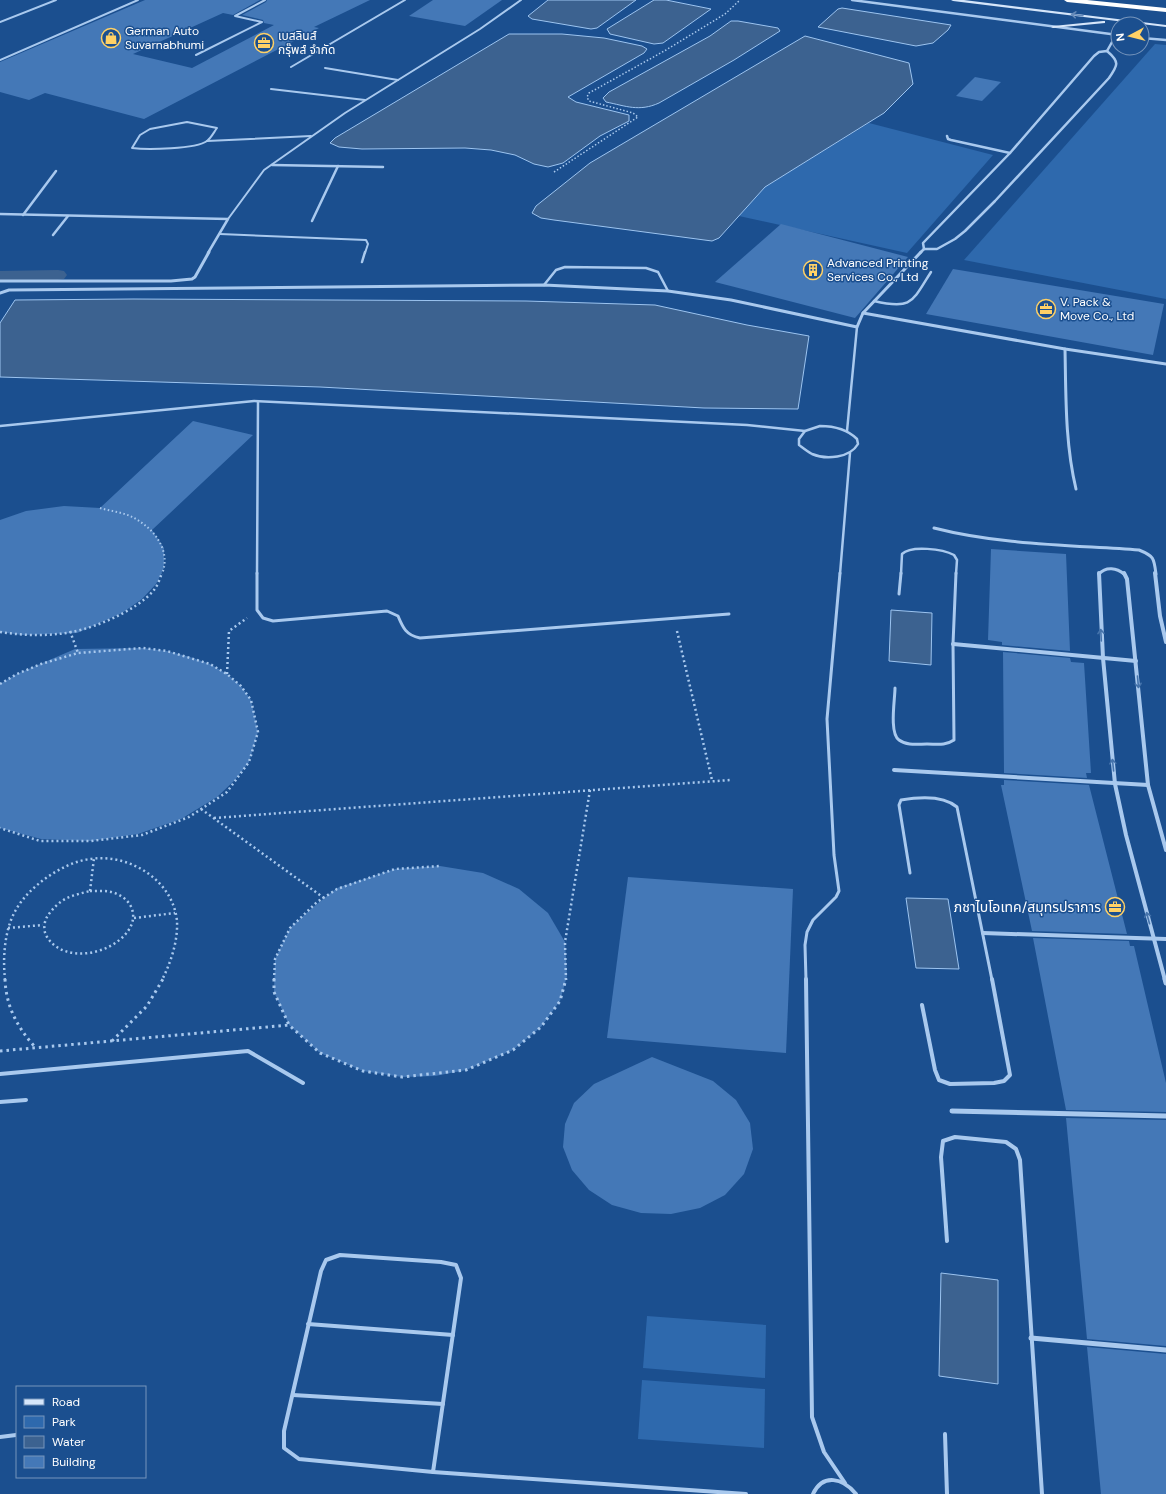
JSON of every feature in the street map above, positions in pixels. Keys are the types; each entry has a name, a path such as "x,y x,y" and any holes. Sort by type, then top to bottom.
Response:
{"highway":[{"path":"1067,0 1166,10"}],"main road":[{"path":"952,0 1110,19"},
{"path":"1053,27 1110,21"},
{"path":"1150,24 1166,26"}],"street":[{"path":"852,0 1110,34"},
{"path":"1150,39 1166,40"},
{"path":"1107,51 1110,46"},
{"path":"924,249 923,243 1010,153 1094,56 1099,52 1107,51"},
{"path":"0,293 9,290 544,285 668,291 731,300 857,327 863,313 924,249 937,249 955,239 965,231 1109,78 1116,68 1117,62 1107,51"},
{"path":"947,136 948,139 1010,153"},
{"path":"272,165 384,166"},
{"path":"312,221 338,166"},
{"path":"23,215 56,171"},
{"path":"0,214 228,219 195,277 192,279 171,281 0,281"},
{"path":"53,235 68,216"},
{"path":"863,313 1065,349 1166,364"},
{"path":"1065,349 1067,438 1076,489"},
{"path":"934,528 962,535 995,539 1139,550 1149,554 1154,559 1160,616 1166,642"},
{"path":"1166,850 1148,785 1126,576 1124,573 1113,568 1102,570 1098,573 1103,658 1115,784 1126,835 1166,983"},
{"path":"953,644 1136,661"},
{"path":"894,770 1148,785"},
{"path":"984,933 1166,939"},
{"path":"952,1111 1166,1116"},
{"path":"1031,1338 1166,1350"}],"lane":[{"path":"0,22 56,0"},
{"path":"0,60 138,0"},
{"path":"196,56 262,22 235,16 265,0"},
{"path":"291,67 405,0"},
{"path":"228,219 264,170 365,100 480,29 521,0"},
{"path":"325,68 398,80"},
{"path":"271,89 365,100"},
{"path":"207,141 217,128 186,122 150,129 140,135 132,148 149,150 189,146 207,141 312,136"},
{"path":"220,234 366,240 368,244 362,262"},
{"path":"544,285 556,270 565,267 646,268 658,272 668,291"},
{"path":"874,301 899,306 911,302 932,272"},
{"path":"847,431 857,327"},
{"path":"0,426 258,402 747,424 805,431"},
{"path":"258,402 257,610 263,618 273,621 387,611 395,612 399,617 404,630 412,636 420,638 729,614"},
{"path":"820,426 839,428 853,435 857,439 858,444 850,453 831,457 812,454 799,445 798,440 800,435 805,431 820,426"},
{"path":"850,453 827,718 834,855 839,891 836,897 813,920 807,932 805,945 812,1417 824,1452 845,1483 856,1494"},
{"path":"895,688 894,733 898,739 909,743 949,744 954,740 953,644 957,560 954,555 949,552 912,549 906,550 902,554 899,594"},
{"path":"910,873 899,805 901,800 910,798 948,800 954,803 957,807 984,933 1010,1075 1004,1081 994,1083 950,1084 940,1080 935,1070 922,1005"},
{"path":"0,1074 248,1052 303,1083"},
{"path":"0,1102 26,1100"},
{"path":"947,1241 941,1157 943,1141 955,1137 1006,1142 1016,1149 1020,1160 1042,1494"},
{"path":"433,1472 461,1278 456,1265 441,1262 340,1255 326,1260 320,1271 284,1431 284,1448 299,1459 433,1472 680,1492 746,1494"},
{"path":"308,1324 453,1335"},
{"path":"293,1395 443,1404"},
{"path":"945,1434 947,1494"},
{"path":"0,1437 16,1435"},
{"path":"813,1494 818,1486 823,1482 838,1480 845,1483"}],"path":[{"path":"554,172 638,118 633,113 589,101 587,97 589,94 725,14 740,0"},
{"path":"0,632 22,635 60,634 99,624 122,612 132,609 156,589 164,568 164,548 152,530 130,516 100,508"},
{"path":"227,674 229,631 257,610"},
{"path":"674,618 712,780"},
{"path":"70,631 78,653"},
{"path":"0,684 17,674 41,664 78,653 143,648 167,651 190,656 210,664 227,674 241,686 251,700 258,732 249,762 227,792 189,817 142,835 91,841 40,841 0,828"},
{"path":"214,818 712,780 730,780"},
{"path":"440,866 395,869 337,888 317,902 290,928 275,959 274,992 289,1025 320,1053 363,1071 402,1077 466,1070 513,1050 541,1027 560,1001 568,976 565,942 590,790"},
{"path":"201,809 324,898"},
{"path":"35,1047 23,1036 7,1001 4,974 6,936 10,919 26,894 40,882 71,864 94,858 112,858 126,861 144,869 169,893 174,905 175,913 176,937 162,981 141,1013 112,1041"},
{"path":"90,891 94,858"},
{"path":"90,891 104,891 117,894 126,900 132,908 134,918 131,928 123,938 110,946 95,952 79,953 64,951 52,945 45,937 43,925 52,907 63,899 90,891"},
{"path":"134,918 175,913"},
{"path":"8,928 43,925"},
{"path":"0,1052 35,1047 289,1025"}],"green space":[{"path":"1155,44 1166,45 1166,299 964,260 1144,56 1150,56 1150,50"},
{"path":"869,123 993,155 907,253 739,216 765,187"},
{"path":"647,1316 766,1325 765,1378 643,1368"},
{"path":"642,1380 765,1389 764,1448 638,1439"}],"water":[{"path":"548,0 636,0 597,28 591,29 532,19 528,16"},
{"path":"654,0 666,0 711,9 663,43 654,44 610,34 607,29"},
{"path":"842,8 951,25 948,30 933,43 916,46 818,27 838,9"},
{"path":"731,21 778,28 780,31 734,60 652,106 639,108 632,107 606,102 603,98 609,92 710,36"},
{"path":"509,34 562,34 604,38 642,46 647,49 644,53 568,97 576,102 629,115 629,121 600,136 563,163 548,167 534,164 515,155 491,150 465,148 362,149 339,147 330,143 335,138"},
{"path":"805,36 909,63 913,84 884,113 765,187 719,238 712,241 554,220 541,218 532,213 536,206 590,163"},
{"path":"133,299 526,301 655,305 747,325 809,336 798,409 704,408 320,387 0,377 0,323 15,300"},
{"path":"891,610 932,613 931,665 889,661"},
{"path":"906,898 948,899 959,969 916,968"},
{"path":"941,1273 998,1280 998,1384 939,1376"}],"building":[{"path":"145,0 260,0 233,15 223,13 133,54 192,68 274,25 264,23 263,20 242,15 266,2 267,0 370,0 314,27 319,28 144,119 45,93 29,100 0,92 0,62"},
{"path":"433,0 502,0 465,26 409,16"},
{"path":"975,77 1001,82 982,101 956,96"},
{"name":"Advanced Printing Services Co., Ltd","path":"781,224 908,257 855,318 715,282"},
{"name":"V. Pack & Move Co., Ltd","path":"953,269 1164,304 1153,355 926,314"},
{"path":"193,421 253,435 152,530 164,548 164,568 156,584 142,599 122,613 77,633 22,635 0,632 0,520 26,511 64,506 100,508"},
{"path":"991,549 1066,554 1070,651 1002,645 1002,642 988,640"},
{"path":"143,648 167,651 210,664 227,674 241,686 251,700 258,732 249,762 235,780 217,797 181,819 138,834 91,841 41,839 0,828 0,684 17,674 75,649"},
{"path":"1003,652 1070,658 1071,662 1084,663 1091,773 1086,773 1087,778 1004,773"},
{"path":"1004,780 1089,785 1127,934 1032,931 1001,785 1004,785"},
{"path":"440,866 483,873 519,889 548,913 565,942 567,976 560,1001 541,1027 513,1050 466,1070 435,1076 402,1077 363,1071 320,1053 289,1025 274,992 275,959 290,928 337,888 395,869"},
{"path":"628,877 793,889 786,1053 607,1038"},
{"path":"1033,938 1129,941 1130,946 1134,946 1166,1083 1166,1112 1066,1110"},
{"path":"652,1057 713,1081 736,1100 750,1123 753,1149 744,1174 725,1195 700,1208 671,1214 641,1213 612,1205 589,1190 572,1170 563,1147 565,1124 574,1103 594,1084"},
{"path":"1066,1118 1166,1120 1166,1346 1087,1339"},
{"path":"1087,1347 1166,1354 1166,1494 1101,1494"}],"waterway":[{"path":"0,276 58,275"}],"place":[{"name":"German Auto Suvarnabhumi","path":"111,38"},
{"name":"เบสลินส์ กรุ๊พส์ จำกัด","path":"264,43"},
{"name":"Advanced Printing Services Co., Ltd","path":"813,270"},
{"name":"V. Pack & Move Co., Ltd","path":"1046,309"},
{"name":"ภชาไบโอเทค/สมุทรปราการ","path":"1115,907"}]}
